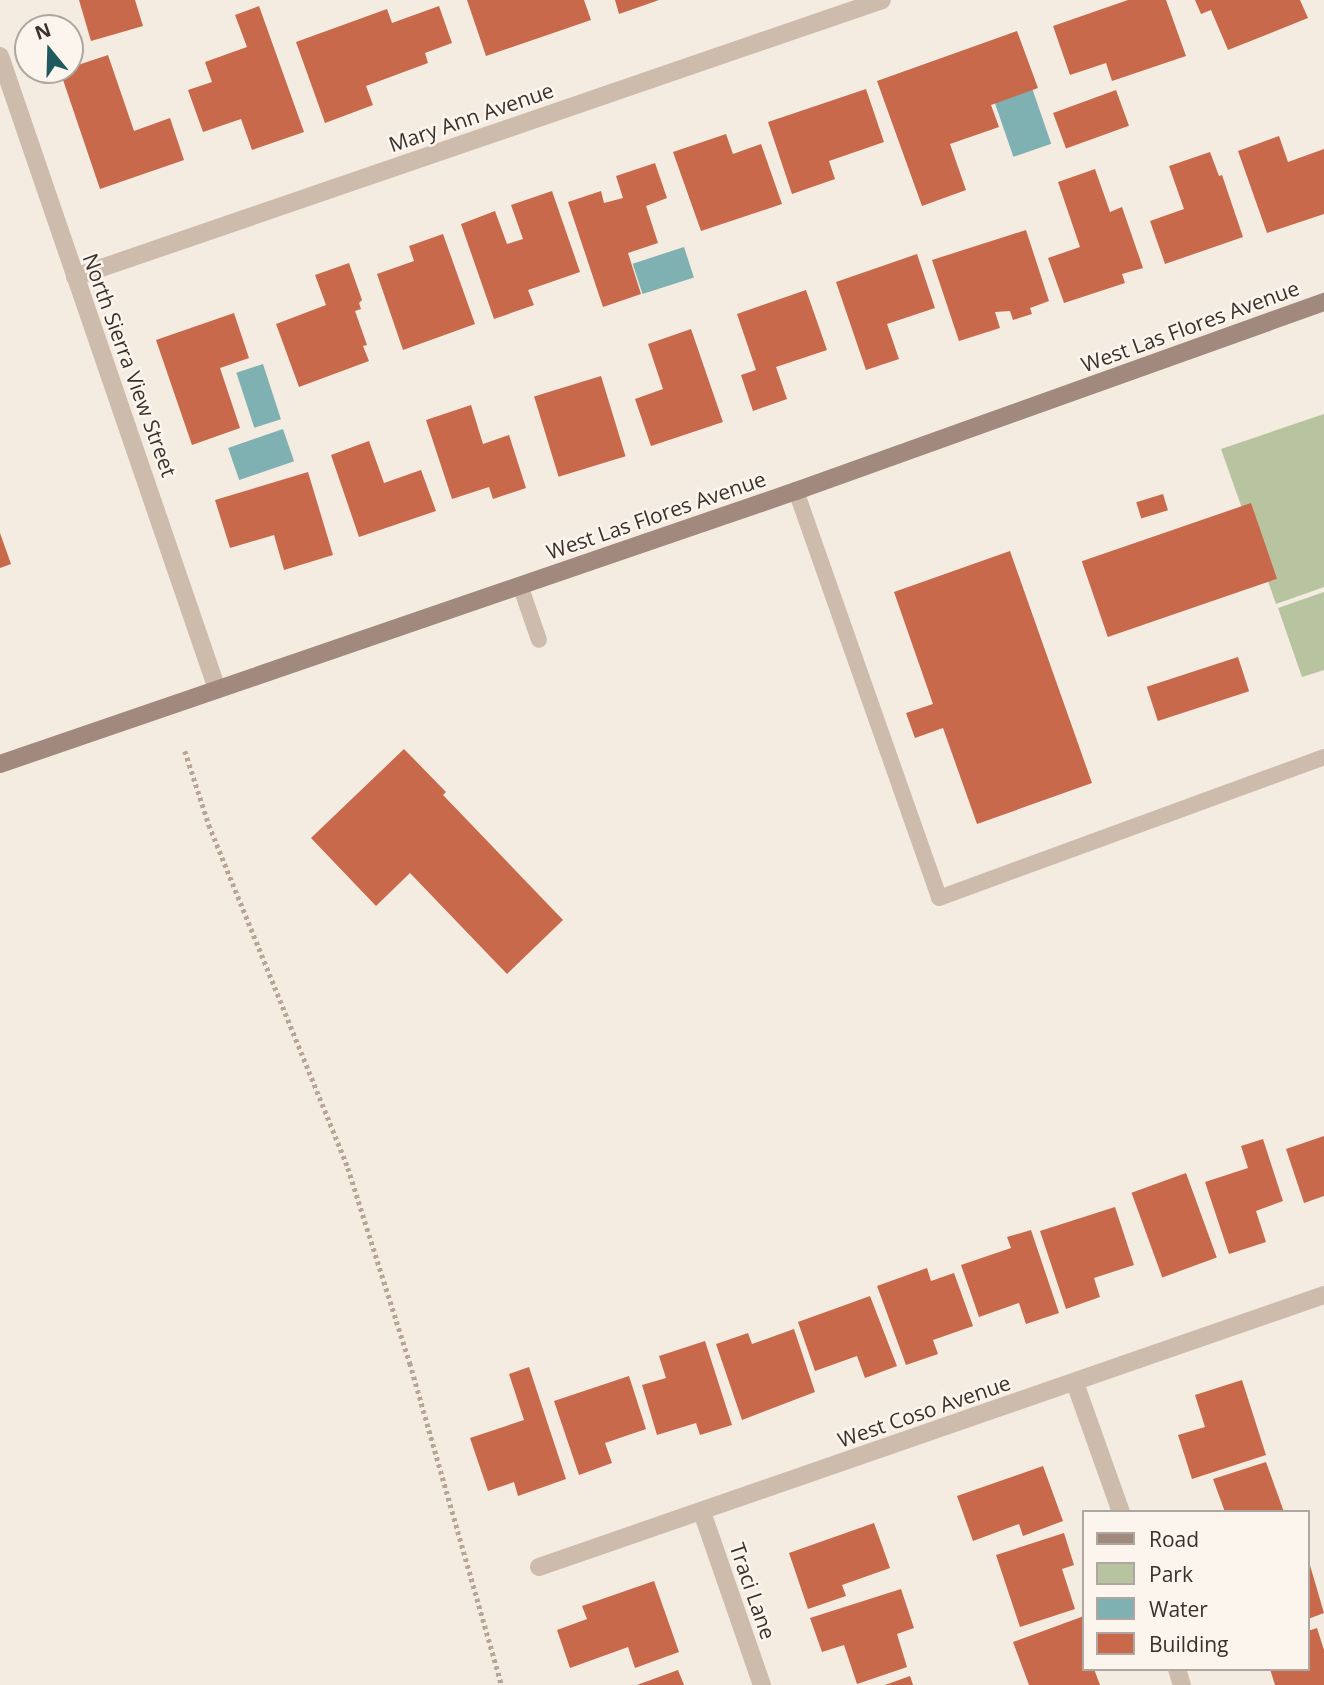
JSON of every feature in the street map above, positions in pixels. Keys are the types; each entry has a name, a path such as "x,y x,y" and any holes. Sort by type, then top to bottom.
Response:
{"main road":[{"name":"West Las Flores Avenue","path":"0,764 796,491 1324,302"}],"street":[{"name":"Mary Ann Avenue","path":"75,277 882,0"},
{"name":"North Sierra View Street","path":"0,56 217,689"},
{"name":"West Coso Avenue","path":"538,1567 1324,1295"},
{"path":"1075,1382 1120,1510"},
{"name":"Traci Lane","path":"702,1512 762,1685"}],"lane":[{"path":"796,491 939,898 1324,757"},
{"path":"520,585 539,640"}],"path":[{"path":"185,751 208,825 348,1168 410,1363 502,1685"}],"green space":[{"path":"1324,414 1324,587 1276,604 1221,449"},
{"path":"1324,592 1324,670 1302,677 1278,608"}],"water":[{"path":"1032,88 1051,144 1013,157 994,101"},
{"path":"684,247 694,277 643,294 633,264"},
{"path":"263,364 281,419 254,428 236,373"},
{"path":"283,429 294,461 239,480 228,448"}],"building":[{"path":"79,0 135,0 143,26 91,41"},
{"path":"467,0 584,0 591,20 486,56"},
{"path":"615,0 659,0 619,14"},
{"path":"1128,0 1166,0 1186,56 1112,81 1106,63 1070,75 1053,26"},
{"path":"1195,0 1300,0 1308,18 1228,50 1211,10 1201,14"},
{"path":"259,6 304,132 252,150 241,119 203,132 188,90 212,82 205,62 247,47 235,15"},
{"path":"439,6 452,43 425,53 428,63 366,86 373,105 325,123 296,42 387,9 392,23"},
{"path":"1017,31 1038,88 991,105 999,127 950,144 966,190 922,206 877,81"},
{"path":"108,55 134,131 170,118 184,160 100,189 64,84 84,84 84,63"},
{"path":"866,89 884,142 829,161 835,179 792,194 768,122"},
{"path":"1116,90 1129,126 1066,149 1053,113"},
{"path":"726,134 733,154 761,144 782,204 701,231 673,152"},
{"path":"1279,136 1288,162 1324,149 1324,214 1267,233 1238,151"},
{"path":"1210,152 1219,176 1222,175 1243,237 1165,264 1150,221 1184,209 1169,166"},
{"path":"655,163 667,198 646,206 658,243 628,253 641,294 603,307 568,202 601,191 604,203 623,198 616,176"},
{"path":"1095,169 1110,212 1122,207 1143,268 1122,274 1125,283 1064,303 1048,258 1080,247 1058,182"},
{"path":"552,191 580,272 528,290 534,305 494,319 461,224 495,211 507,244 523,239 511,205"},
{"path":"1026,230 1049,301 1030,308 1032,314 1013,320 1010,311 995,312 1000,328 959,341 932,260"},
{"path":"443,234 475,324 403,350 377,274 414,261 409,246"},
{"path":"917,254 935,308 887,324 899,359 866,370 836,282"},
{"path":"349,263 362,300 359,303 361,309 355,311 367,345 363,346 369,361 299,387 276,324 326,305 315,275"},
{"path":"806,290 827,350 776,367 787,399 753,411 741,375 756,370 737,314"},
{"path":"234,313 249,358 220,368 240,428 192,445 156,340"},
{"path":"691,329 723,422 651,446 635,399 663,389 648,344"},
{"path":"601,376 626,456 559,477 534,396"},
{"path":"471,405 483,444 509,435 526,488 493,499 489,487 452,499 426,420"},
{"path":"369,441 384,483 421,470 436,511 359,537 331,455"},
{"path":"308,472 333,555 284,570 274,535 230,548 215,500"},
{"path":"1163,494 1168,510 1141,518 1136,502"},
{"path":"1251,503 1277,579 1108,637 1082,561"},
{"path":"0,533 11,564 0,568"},
{"path":"1010,551 1092,783 977,824 943,728 915,738 906,713 933,704 894,592"},
{"path":"1238,657 1249,691 1158,721 1147,687"},
{"path":"404,749 446,792 443,795 563,920 507,974 410,873 376,906 311,838"},
{"path":"1324,1136 1324,1196 1304,1203 1286,1149"},
{"path":"1263,1139 1283,1201 1256,1211 1266,1242 1229,1254 1205,1182 1248,1168 1241,1146"},
{"path":"1186,1173 1217,1258 1162,1277 1131,1193"},
{"path":"1115,1207 1134,1265 1094,1278 1100,1297 1066,1309 1040,1231"},
{"path":"1031,1230 1059,1313 1026,1324 1019,1303 979,1317 961,1265 1011,1248 1007,1237"},
{"path":"927,1268 931,1281 954,1273 973,1326 933,1340 938,1354 906,1365 877,1286"},
{"path":"870,1296 897,1366 865,1378 857,1356 815,1371 798,1322"},
{"path":"794,1329 815,1392 742,1420 716,1344 748,1333 752,1344"},
{"path":"705,1341 732,1425 700,1435 696,1423 657,1435 642,1385 666,1378 659,1356"},
{"path":"529,1367 566,1479 518,1496 514,1482 488,1491 470,1438 524,1420 509,1374"},
{"path":"629,1376 646,1429 605,1443 612,1463 579,1475 554,1401"},
{"path":"1242,1380 1266,1455 1192,1479 1178,1435 1205,1427 1195,1395"},
{"path":"1266,1462 1283,1510 1224,1510 1213,1479"},
{"path":"1043,1466 1063,1521 1023,1536 1019,1524 973,1541 957,1496"},
{"path":"874,1523 890,1568 842,1585 846,1596 808,1609 789,1553"},
{"path":"1064,1533 1074,1565 1062,1569 1075,1609 1020,1627 996,1555"},
{"path":"1310,1565 1324,1613 1310,1618"},
{"path":"654,1581 679,1652 635,1668 628,1647 570,1668 557,1630 587,1619 582,1606"},
{"path":"901,1589 914,1628 897,1634 907,1667 857,1684 844,1645 822,1652 810,1618"},
{"path":"1082,1617 1082,1671 1095,1671 1100,1685 1029,1685 1013,1642"},
{"path":"1317,1628 1324,1650 1324,1685 1275,1685 1271,1671 1310,1671 1310,1630"},
{"path":"678,1670 684,1685 637,1685"},
{"path":"910,1676 913,1685 885,1685"}]}
